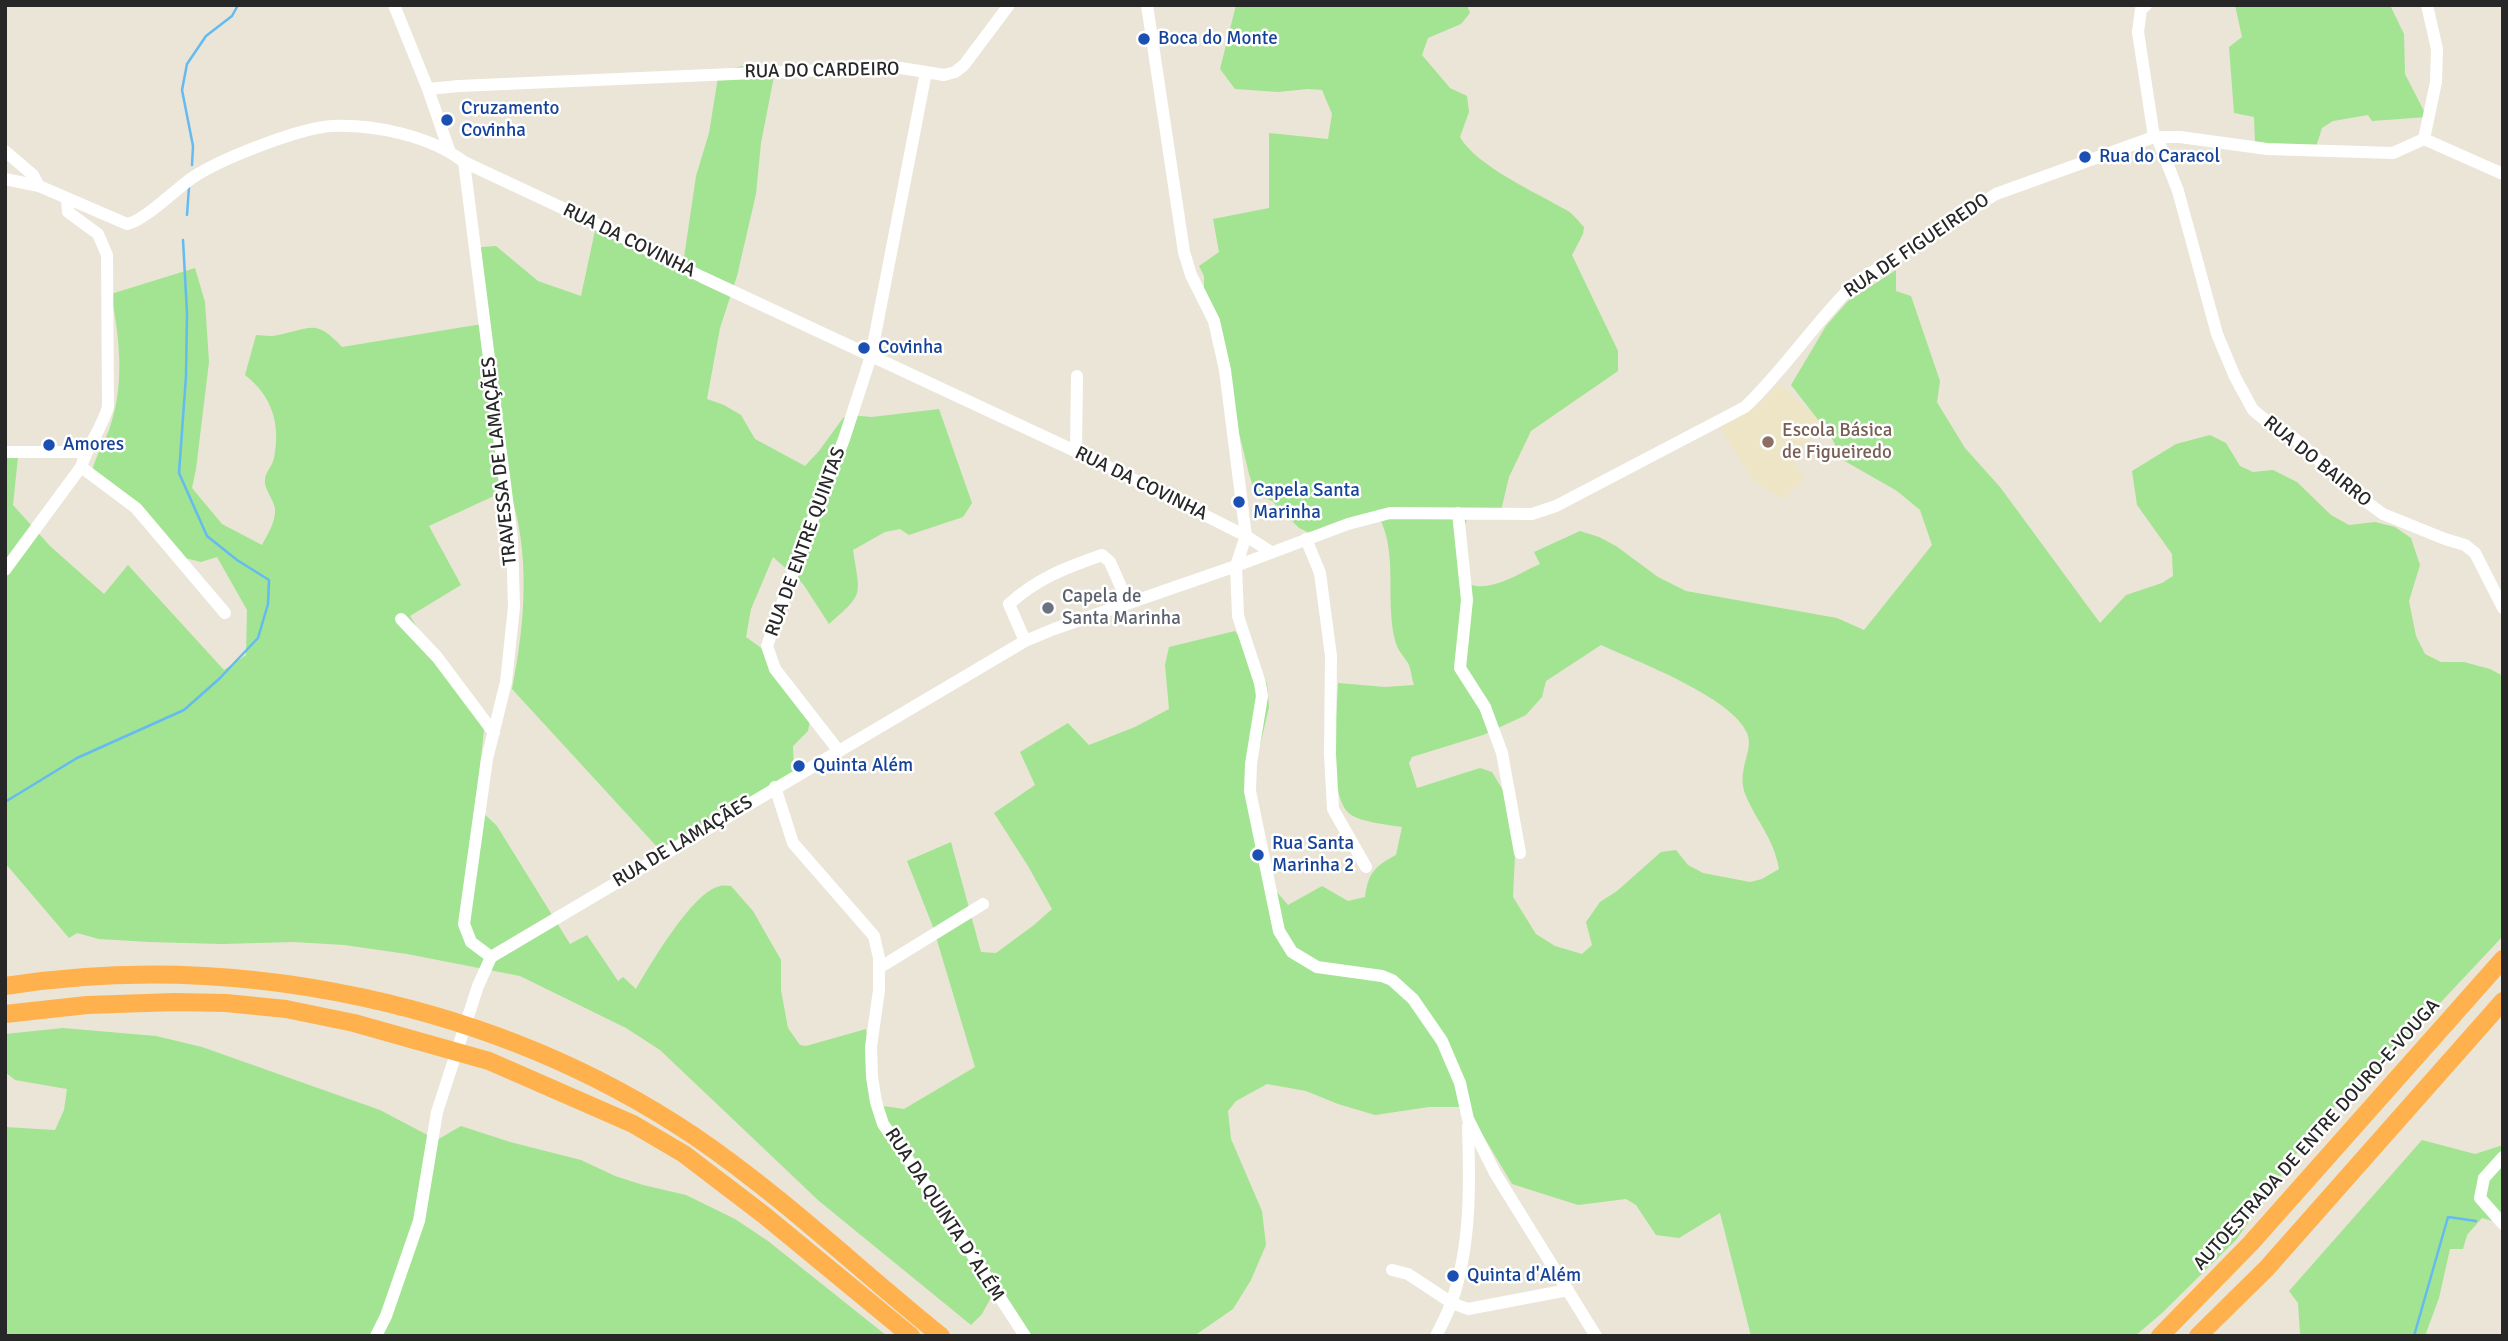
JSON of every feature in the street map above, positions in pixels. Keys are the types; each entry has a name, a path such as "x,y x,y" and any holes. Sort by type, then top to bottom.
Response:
{"highway":[{"name":"AUTOESTRADA DE ENTRE DOURO-E-VOUGA","path":"2160,1336 2251,1243 2503,959"},
{"path":"11,986 117,975 211,976 284,983 362,997 489,1031 615,1090 693,1136 757,1182 941,1336"},
{"path":"2198,1336 2267,1268 2503,1001"},
{"path":"12,1013 87,1005 175,1002 262,1007 354,1023 489,1061 633,1124 684,1154 764,1215 911,1336"}],"street":[{"path":"394,5 449,150"},
{"path":"926,72 944,75 956,72 1009,5"},
{"path":"1147,5 1184,252 1191,275 1214,321 1225,370 1246,536 1236,566 1238,616 1262,696 1251,764 1250,791 1279,931 1292,952 1317,967 1382,976 1392,980 1413,999 1442,1041 1453,1064 1468,1119 1495,1174 1596,1336"},
{"path":"2427,5 2437,49 2436,82 2424,139 2503,174"},
{"path":"2141,6 2138,32 2156,137"},
{"name":"RUA DO CARDEIRO","path":"428,89 869,68 926,72 871,356"},
{"name":"RUA DA COVINHA","path":"5,179 39,186 127,224 134,223 195,176 289,135 331,126 366,128 416,138 449,150 464,162 1076,451 1246,536 1271,552"},
{"name":"RUA DE FIGUEIREDO","path":"1271,552 1390,513 1532,514 1556,506 1745,407 1835,302 1855,283 1996,194 2156,137 2180,137 2267,149 2393,153 2424,139"},
{"name":"RUA DO BAIRRO","path":"2156,137 2178,191 2217,334 2235,377 2253,410 2295,439 2383,514 2445,540 2465,545 2475,553 2503,608"},
{"path":"5,151 33,174 39,186"},
{"name":"TRAVESSA DE LAMAÇÃES","path":"464,162 512,539 514,607 506,682 476,833 464,924 471,942 491,957"},
{"path":"5,570 81,467 86,452 102,428 108,407 107,255 98,234 68,212 67,199"},
{"name":"RUA DE ENTRE QUINTAS","path":"838,750 775,669 767,646 805,539 845,439 871,356"},
{"path":"1076,451 1077,376"},
{"path":"5,452 86,452"},
{"path":"81,467 136,508 225,613"},
{"path":"1458,513 1467,600 1460,668 1485,707 1502,753 1520,853"},
{"path":"1306,539 1320,573 1331,656 1333,809 1366,867"},
{"name":"RUA DE LAMAÇÃES","path":"491,957 1025,641 1271,552"},
{"path":"1025,641 1009,604 1022,592 1059,570 1102,555 1110,562 1128,603"},
{"path":"401,619 438,657 494,733"},
{"name":"RUA DA QUINTA D´ALÉM","path":"775,787 793,843 874,936 880,958 872,1077 883,1124 1025,1336"},
{"path":"879,968 983,904"},
{"path":"376,1336 387,1316 419,1221 437,1112 478,986 491,957"},
{"path":"1436,1336 1452,1303 1462,1263 1470,1176 1468,1119"},
{"path":"2503,1157 2484,1178 2480,1198 2503,1224"},
{"path":"1392,1270 1409,1274 1452,1303 1468,1310 1568,1290"}],"shaded area":[{"name":"Escola Básica de Figueiredo","path":"1779,383 1826,426 1791,456 1805,479 1782,499 1754,481 1720,428 1761,404"}],"green space":[{"path":"1236,5 1467,5 1470,13 1461,24 1428,38 1422,55 1450,88 1467,96 1469,112 1460,137 1468,148 1494,169 1568,211 1584,227 1572,255 1618,351 1618,371 1531,431 1509,477 1500,515 1468,518 1464,534 1469,584 1486,586 1514,577 1540,564 1534,552 1580,531 1616,546 1658,577 1686,591 1837,618 1864,630 1932,545 1920,510 1897,491 1843,460 1830,435 1791,385 1826,326 1848,301 1896,270 1896,291 1911,296 1940,381 1937,402 1965,448 2000,487 2100,623 2126,595 2162,583 2173,576 2172,554 2137,505 2132,471 2176,444 2210,435 2226,443 2240,466 2253,472 2273,470 2297,482 2331,515 2349,525 2375,522 2395,527 2411,538 2420,565 2409,601 2416,636 2425,654 2441,662 2464,662 2490,669 2503,676 2503,936 2366,1082 2343,1098 2316,1126 2236,1240 2135,1336 1751,1336 1720,1213 1679,1238 1656,1235 1636,1205 1626,1199 1578,1205 1512,1184 1466,1107 1429,1107 1375,1115 1306,1091 1267,1084 1236,1101 1228,1111 1231,1139 1262,1211 1266,1245 1251,1280 1233,1309 1194,1336 1025,1336 993,1294 982,1314 971,1325 819,1201 660,1050 626,1028 520,976 344,945 294,942 149,942 99,939 77,933 69,938 5,863 5,457 18,457 13,505 50,546 104,594 128,565 224,670 246,655 247,610 217,557 201,562 185,558 92,471 114,413 119,379 119,345 111,294 195,268 205,302 209,362 192,488 222,524 262,545 275,514 265,479 274,458 276,434 268,402 245,375 256,335 275,336 312,328 325,332 342,347 482,324 470,248 496,246 538,281 581,296 596,226 682,271 696,176 709,133 719,71 757,63 775,71 761,143 756,194 737,276 720,328 707,399 741,415 755,439 805,466 843,418 849,415 872,417 939,409 972,503 963,517 909,535 900,529 885,532 853,550 857,593 849,606 829,624 803,584 773,557 751,609 746,637 771,655 810,721 808,731 793,746 794,773 717,819 659,849 512,689 524,588 521,538 509,489 429,526 461,585 410,616 450,672 484,730 476,803 497,826 570,944 587,935 618,981 623,977 636,989 685,914 709,891 720,886 731,886 753,911 781,960 781,990 788,1028 800,1045 806,1046 866,1029 871,1081 883,1106 904,1109 975,1067 933,927 907,861 951,842 981,952 996,953 1052,909 994,813 1035,785 1020,752 1068,723 1089,745 1135,727 1169,709 1165,665 1169,647 1235,631 1255,659 1267,683 1269,707 1251,785 1276,891 1288,905 1322,886 1348,901 1365,897 1374,871 1396,855 1402,827 1361,819 1350,814 1343,805 1338,790 1335,753 1338,683 1385,687 1414,685 1409,665 1395,640 1392,625 1389,548 1380,519 1312,534 1299,528 1272,501 1256,495 1204,289 1204,276 1199,266 1219,252 1213,219 1269,208 1269,133 1328,139 1332,114 1322,90 1278,92 1235,89 1220,69","holes":["1601,645 1682,681 1723,706 1738,720 1749,740 1743,787 1777,858 1779,869 1762,879 1750,882 1703,873 1688,865 1676,850 1661,852 1617,891 1600,902 1586,922 1592,945 1582,954 1555,946 1536,934 1513,897 1515,855 1504,792 1492,772 1480,768 1417,788 1409,763 1412,757 1483,735 1526,715 1542,697 1546,681"]},
{"path":"2235,5 2390,5 2404,34 2405,74 2427,117 2372,121 2368,115 2333,121 2322,128 2316,147 2255,144 2254,117 2234,113 2229,47 2242,37"},
{"path":"63,1028 156,1036 202,1047 380,1110 437,1140 461,1126 581,1160 615,1176 643,1185 686,1195 735,1219 768,1241 887,1336 5,1336 5,1127 55,1130 64,1110 67,1089 15,1080 5,1072 5,1034"},
{"path":"2422,1140 2475,1154 2503,1145 2503,1224 2482,1218 2467,1235 2463,1249 2450,1249 2439,1298 2425,1336 2300,1334 2298,1303 2289,1291"}],"waterway":[{"path":"192,165 193,146 182,90 187,64 206,36 232,16 238,5"},
{"path":"187,215 189,187"},
{"path":"5,802 77,758 184,710 219,679 258,638 268,604 269,580 237,560 207,536 179,473 186,376 187,313 183,240"},
{"path":"2414,1336 2448,1217 2476,1221"}],"place":[{"name":"Boca do Monte","path":"1144,39"},
{"name":"Cruzamento Covinha","path":"447,120"},
{"name":"Rua do Caracol","path":"2085,157"},
{"name":"Covinha","path":"864,348"},
{"name":"Escola Básica de Figueiredo","path":"1768,442"},
{"name":"Amores","path":"49,445"},
{"name":"Capela Santa Marinha","path":"1239,502"},
{"name":"Capela de Santa Marinha","path":"1048,608"},
{"name":"Quinta Além","path":"799,766"},
{"name":"Rua Santa Marinha 2","path":"1258,855"},
{"name":"Quinta d'Além","path":"1453,1276"}]}
